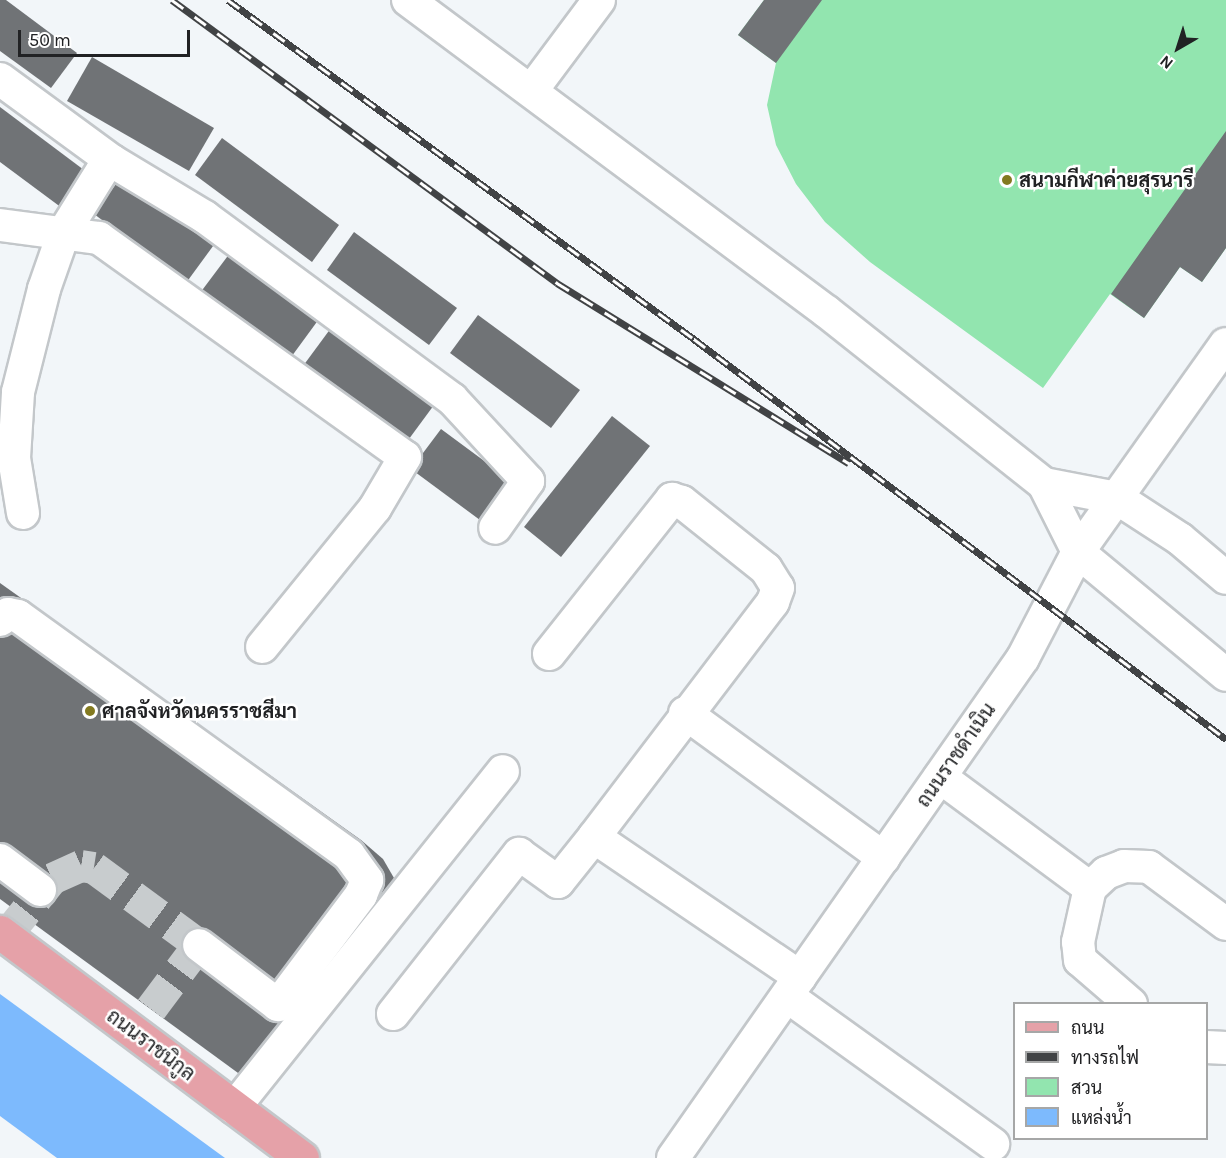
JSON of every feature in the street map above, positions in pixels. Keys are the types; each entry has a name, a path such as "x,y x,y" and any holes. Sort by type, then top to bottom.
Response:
{"main road":[{"name":"ถนนราชนิกูล","path":"0,932 302,1158"}],"street":[{"path":"408,0 532,90 827,312 1044,484 1078,552 1226,675"},
{"path":"532,90 599,0"},
{"path":"0,79 112,161 205,217 452,399 528,481 495,528"},
{"path":"23,513 14,458 18,392 44,289 64,232 103,169 112,161"},
{"path":"0,225 99,238 405,458 375,508 262,647"},
{"name":"ถนนราชดำเนิน","path":"673,1158 1023,658 1078,552 1221,361"},
{"path":"1044,484 1117,498 1180,539 1226,578"},
{"path":"393,1014 519,854 558,882 773,602 778,588 766,569 682,502 672,499 549,654"},
{"path":"0,620 8,614 18,616 349,855 367,880 361,895 278,1005 199,945"},
{"path":"686,713 884,858"},
{"path":"234,1108 503,771"},
{"path":"940,777 1090,888"},
{"path":"594,837 794,987 993,1144"},
{"path":"0,860 40,890"},
{"path":"1129,1002 1080,960 1078,942 1090,888 1106,873 1124,866 1149,867 1226,924"},
{"path":"1208,1047 1226,1048"}],"green space":[{"path":"764,0 1226,0 1226,248 1202,282 1180,267 1144,318 1110,294 1043,388 870,262 825,222 796,184 776,145 767,105 776,63 738,35"}],"water":[{"path":"0,994 225,1158 57,1158 0,1116"}],"building":[{"path":"0,0 6,0 77,53 51,88 0,51"},
{"path":"764,0 822,0 776,63 738,35"},
{"path":"92,57 214,128 189,171 67,101"},
{"path":"0,107 92,176 66,211 0,162"},
{"path":"1226,131 1226,248 1202,282 1180,267 1144,318 1111,294"},
{"path":"222,138 339,225 312,262 195,175"},
{"path":"124,173 216,242 186,283 94,214"},
{"path":"354,232 457,308 429,345 327,270"},
{"path":"230,253 319,319 289,360 200,293"},
{"path":"478,315 580,390 551,428 450,353"},
{"path":"331,328 434,405 406,443 303,366"},
{"path":"612,416 650,446 561,557 524,527"},
{"path":"441,429 514,483 484,523 411,469"},
{"name":"ศาลจังหวัดนครราชสีมา","path":"0,583 361,840 383,859 394,878 386,898 249,1081 0,899"}],"tunnel":[{"path":"6,936 52,879 81,866 94,868 199,945 134,1032"}],"railway":[{"path":"172,0 557,283 849,463"},
{"path":"228,0 694,339 1226,739"}],"place":[{"name":"สนามกีฬาค่ายสุรนารี","path":"1007,180"},
{"name":"ศาลจังหวัดนครราชสีมา","path":"90,711"}]}
